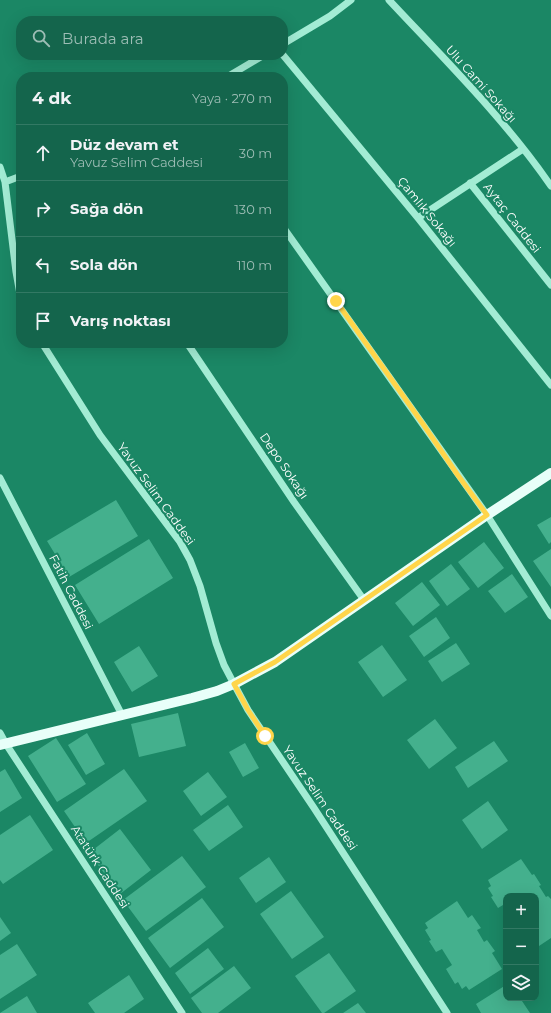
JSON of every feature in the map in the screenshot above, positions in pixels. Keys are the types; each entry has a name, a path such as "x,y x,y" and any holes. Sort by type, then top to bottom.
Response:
{"main road":[{"path":"3,744 192,698 217,691 234,684 275,662 487,515 551,473"}],"street":[{"path":"288,41 330,16 352,0"},
{"name":"Ulu Cami Sokağı","path":"389,0 480,98 523,149 551,186"},
{"path":"235,72 256,60"},
{"name":"Çamlık Sokağı","path":"287,60 418,218 551,385"},
{"path":"418,218 523,149"},
{"path":"0,167 5,182 16,272"},
{"path":"5,182 16,178"},
{"name":"Aytaç Caddesi","path":"470,183 551,286"},
{"path":"288,234 487,515 551,616"},
{"name":"Yavuz Selim Caddesi","path":"45,348 100,436 180,542 190,560 200,586 216,643 224,665 248,710 314,808 447,1013"},
{"name":"Depo Sokağı","path":"190,348 294,502 364,600"},
{"name":"Fatih Caddesi","path":"0,478 122,715"},
{"name":"Atatürk Caddesi","path":"0,733 3,744 182,1013"}],"building":[{"path":"116,500 138,536 69,577 47,541"},
{"path":"551,517 551,542 549,544 537,525"},
{"path":"149,539 173,578 99,624 75,585"},
{"path":"484,542 504,568 478,588 458,562"},
{"path":"551,549 551,587 533,561"},
{"path":"451,564 470,589 447,606 429,581"},
{"path":"512,574 528,597 505,613 488,591"},
{"path":"422,582 440,605 413,626 395,603"},
{"path":"436,617 450,638 424,657 409,636"},
{"path":"456,643 470,664 442,682 428,661"},
{"path":"382,645 407,680 383,697 358,662"},
{"path":"139,646 158,676 132,692 114,662"},
{"path":"178,713 186,746 139,757 131,724"},
{"path":"435,719 457,748 429,769 407,740"},
{"path":"87,733 105,764 86,775 68,745"},
{"path":"56,738 86,784 57,802 28,756"},
{"path":"494,741 508,761 468,788 455,767"},
{"path":"245,743 259,768 243,777 229,752"},
{"path":"5,769 22,798 0,812 0,772"},
{"path":"124,769 147,801 86,843 64,811"},
{"path":"208,772 227,797 201,816 183,791"},
{"path":"488,801 508,830 482,849 462,820"},
{"path":"228,805 243,827 209,851 193,830"},
{"path":"30,815 53,850 3,884 0,880 0,835"},
{"path":"120,829 151,870 120,894 89,853"},
{"path":"182,856 206,887 146,931 123,900"},
{"path":"269,857 286,882 256,903 239,878"},
{"path":"521,859 532,875 534,874 546,897 548,896 551,899 551,938 539,946 539,893 503,893 503,905 498,908 491,897 493,896 488,888 491,886 488,880"},
{"path":"291,891 324,937 292,959 260,914"},
{"path":"202,898 224,927 170,968 148,938"},
{"path":"457,901 468,918 472,915 481,928 477,930 484,942 487,940 495,951 492,953 502,969 469,990 466,986 462,989 458,982 455,984 446,969 452,965 442,949 436,952 429,941 431,940 425,930 428,928 425,923"},
{"path":"0,917 11,933 0,941"},
{"path":"17,944 37,975 0,999 0,955"},
{"path":"208,948 224,969 190,994 175,973"},
{"path":"329,953 356,991 322,1013 295,976"},
{"path":"234,966 251,988 218,1013 202,1013 191,998"},
{"path":"129,975 144,999 124,1013 95,1013 88,1003"},
{"path":"503,987 503,1001 522,1001 530,1013 481,1013 476,1004"},
{"path":"27,996 37,1013 0,1013"},
{"path":"358,1003 366,1013 343,1013"}],"route":[{"path":"265,736 248,710 234,684 275,662 487,515 336,301"}]}
